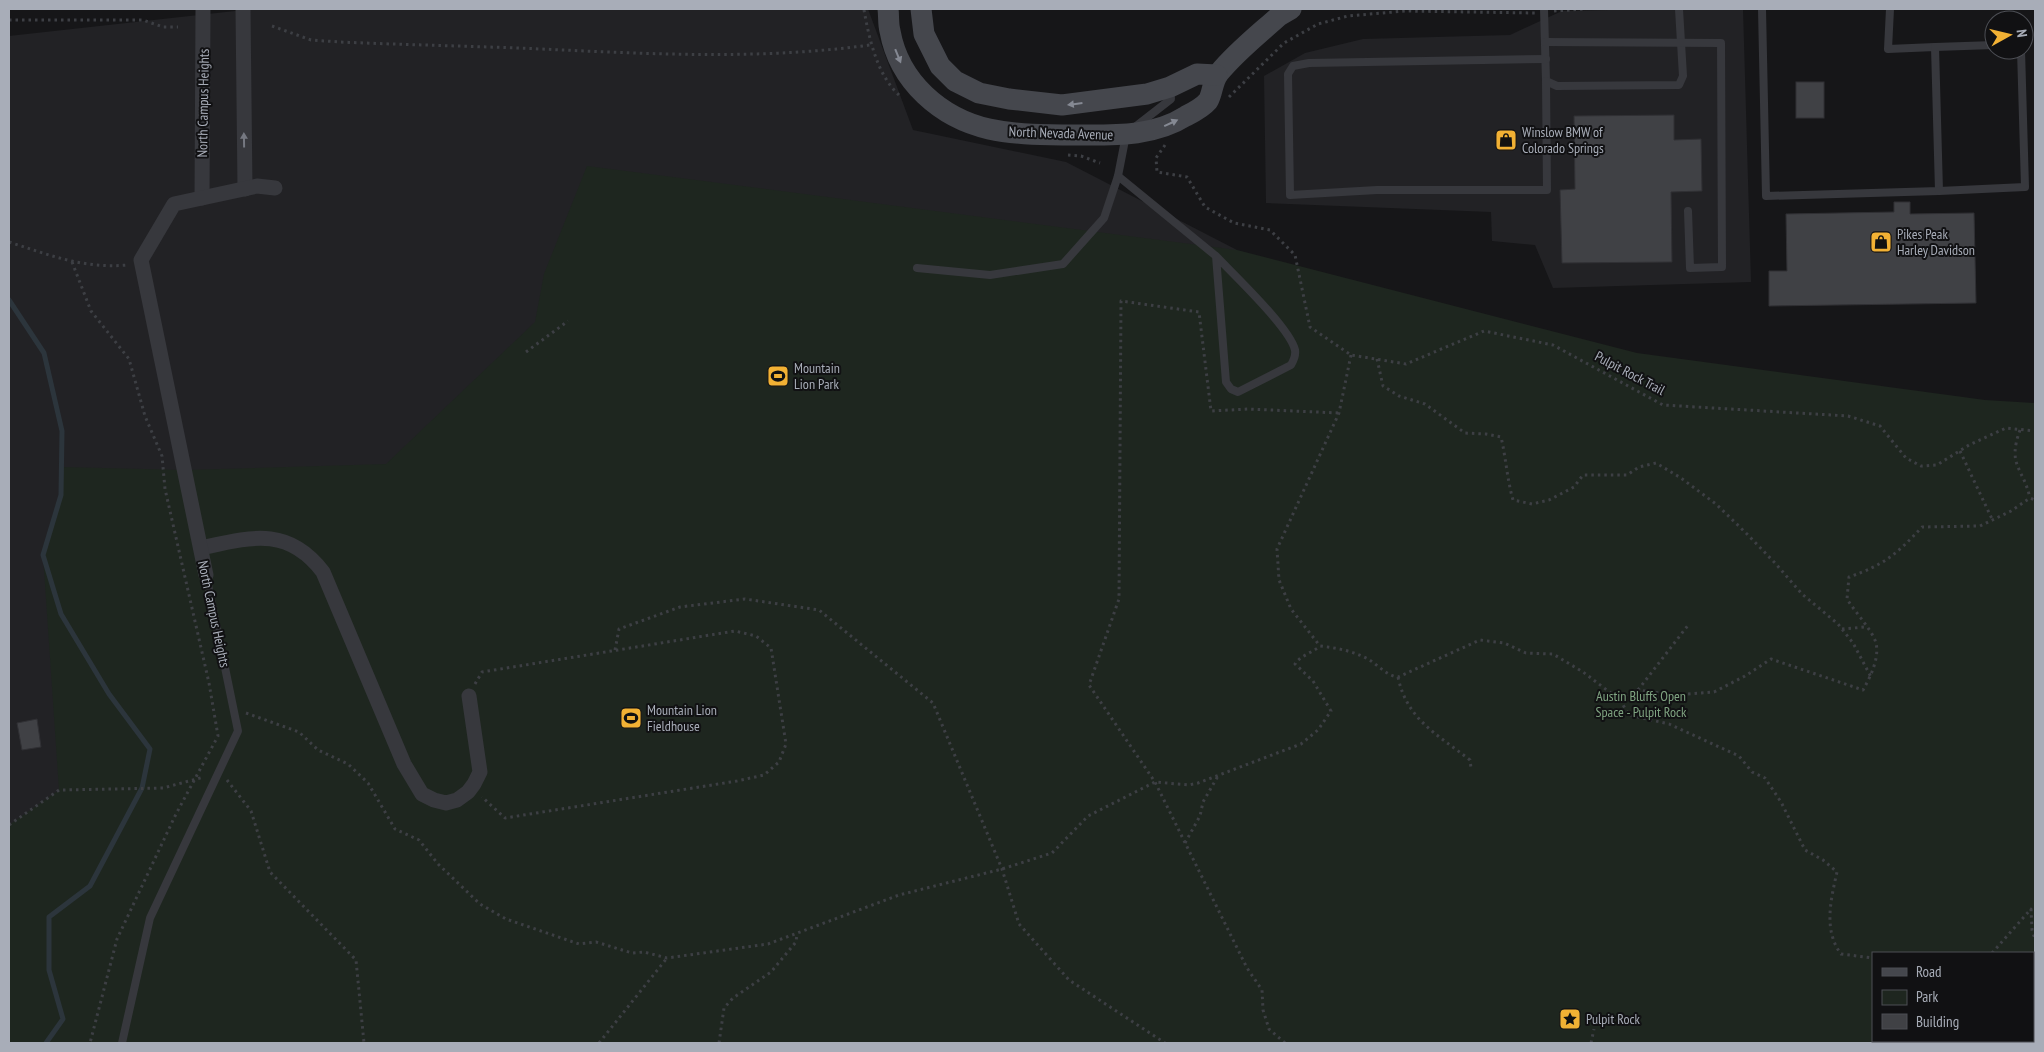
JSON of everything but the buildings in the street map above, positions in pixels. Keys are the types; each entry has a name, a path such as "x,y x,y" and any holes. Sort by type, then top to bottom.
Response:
{"main road":[{"name":"North Nevada Avenue","path":"888,9 890,32 899,60 914,85 936,106 960,120 990,129 1037,135 1126,135 1157,130 1185,117 1208,101 1217,74 1279,16 1291,9"},
{"name":"North Nevada Avenue","path":"921,9 924,34 940,66 955,81 979,93 1009,99 1062,105 1147,94 1170,87 1196,74 1217,74"}],"street":[{"name":"North Campus Heights","path":"202,198 204,9"},
{"path":"243,9 245,189"},
{"name":"North Campus Heights","path":"206,575 141,260 174,204 257,186 275,188"},
{"path":"201,548 253,538 273,538 302,550 323,572 404,764 422,794 434,800 446,803 457,800 474,784 480,772 469,696"}],"lane":[{"path":"1544,9 1546,59 1548,190 1377,190 1290,195 1288,74 1293,66 1309,63 1546,59"},
{"path":"1546,81 1557,86 1679,86 1683,76 1679,9"},
{"path":"1762,9 1766,196 2025,188 2021,60"},
{"path":"1890,9 1888,49 1984,46"},
{"path":"1545,42 1721,43 1722,267 1690,268 1688,211"},
{"path":"1935,47 1939,191"},
{"path":"917,268 990,275 1063,264 1104,218 1118,176 1126,135 1171,99 1170,87"},
{"path":"1118,176 1216,256 1279,323 1294,348 1296,356 1291,365 1238,392 1231,389 1226,382 1216,256"},
{"name":"North Campus Heights","path":"122,1043 150,918 238,731 206,575"}],"path":[{"path":"9,20 143,20 163,27 178,27"},
{"path":"272,26 311,40 642,54 769,54 835,50 870,45"},
{"name":"Pulpit Rock Trail","path":"1157,172 1186,177 1205,207 1234,223 1270,230 1295,255 1310,327 1351,355 1406,364 1484,330 1553,345 1663,405 1848,416 1880,426 1906,458 1921,466 1937,465 2006,428 2035,431"},
{"path":"9,242 72,262 105,267 133,265"},
{"path":"72,262 91,311 128,360 145,416 162,456 165,489 209,683 218,736 176,814 117,939 90,1043"},
{"path":"1121,301 1119,599 1089,685 1155,782 1247,968 1262,990 1264,1010 1269,1029 1285,1043"},
{"path":"526,352 568,321"},
{"path":"1351,355 1339,414 1277,549 1279,580 1291,609 1320,646 1344,649 1368,660 1393,677 1398,677 1480,640 1504,642 1526,654 1553,654 1583,672 1620,700 1629,715 1669,724 1739,756 1752,772 1765,778 1781,802 1805,850 1823,860 1837,872 1830,914 1834,944 1841,954 1872,958"},
{"path":"1376,359 1383,386 1399,396 1425,404 1465,433 1501,437 1507,482 1513,500 1532,504 1549,500 1574,487 1584,475 1628,475 1639,467 1656,463 1681,478 1716,504 1775,563 1802,594 1842,629 1853,643 1871,677"},
{"path":"2020,430 2014,457 2018,470 2027,484 2030,498"},
{"path":"1960,451 1992,519"},
{"path":"2030,498 2035,500"},
{"path":"1620,700 1630,692 1638,690 1674,695 1714,692 1745,676 1771,659 1863,690 1871,677 1876,660 1875,639 1847,599 1849,577 1872,569 1900,550 1922,527 1980,526 2011,511 2030,498"},
{"path":"615,650 619,629 680,607 745,599 818,610 933,703 1002,868 1019,924 1069,980 1165,1043"},
{"path":"1638,690 1689,624"},
{"path":"1842,629 1865,627"},
{"path":"469,696 482,672 735,631 756,636 771,648 786,744 779,762 764,775 505,818 483,799 474,784"},
{"path":"244,712 299,732 318,750 348,764 368,783 395,829 419,840 438,864 480,904 506,920 579,944 596,942 632,953 644,952 667,958 768,944 899,895 1052,853 1088,816 1155,782 1198,783 1301,744 1318,730 1331,711 1317,686 1295,664 1298,659 1320,646"},
{"path":"1398,677 1402,694 1416,718 1470,760 1471,768"},
{"path":"9,825 59,790 163,788 219,772 232,785 251,811 270,872 356,960 364,1043"},
{"path":"1185,843 1200,816 1203,802 1218,776"},
{"path":"1993,952 2031,909 2032,930 2035,939"},
{"path":"719,1043 724,1008 733,998 771,972 796,942 797,933"},
{"path":"599,1043 667,958"},
{"path":"1591,1043 1594,1028"}],"shaded area":[{"path":"253,9 868,9 913,130 1066,162 1237,250 1291,651 9,1043 9,36"},
{"name":"Winslow BMW of Colorado Springs","path":"1743,9 1751,282 1553,288 1535,245 1492,241 1491,212 1266,203 1264,76 1305,53 1363,39 1510,35 1562,11"}],"green space":[{"name":"Austin Bluffs Open Space - Pulpit Rock","path":"587,166 1237,250 1637,353 1985,400 2035,403 2035,1043 9,1043 9,825 59,790 43,555 61,495 61,467 185,470 386,464 535,322 544,274"}],"waterway":[{"path":"9,300 44,353 62,431 61,495 43,555 61,614 109,694 150,749 142,788 90,886 49,917 49,970 63,1019 46,1043"}],"place":[{"name":"Winslow BMW of Colorado Springs","path":"1506,140"},
{"name":"Pikes Peak Harley Davidson","path":"1881,242"},
{"name":"Mountain Lion Park","path":"778,376"},
{"name":"Mountain Lion Fieldhouse","path":"631,718"},
{"name":"Pulpit Rock","path":"1570,1019"}]}
